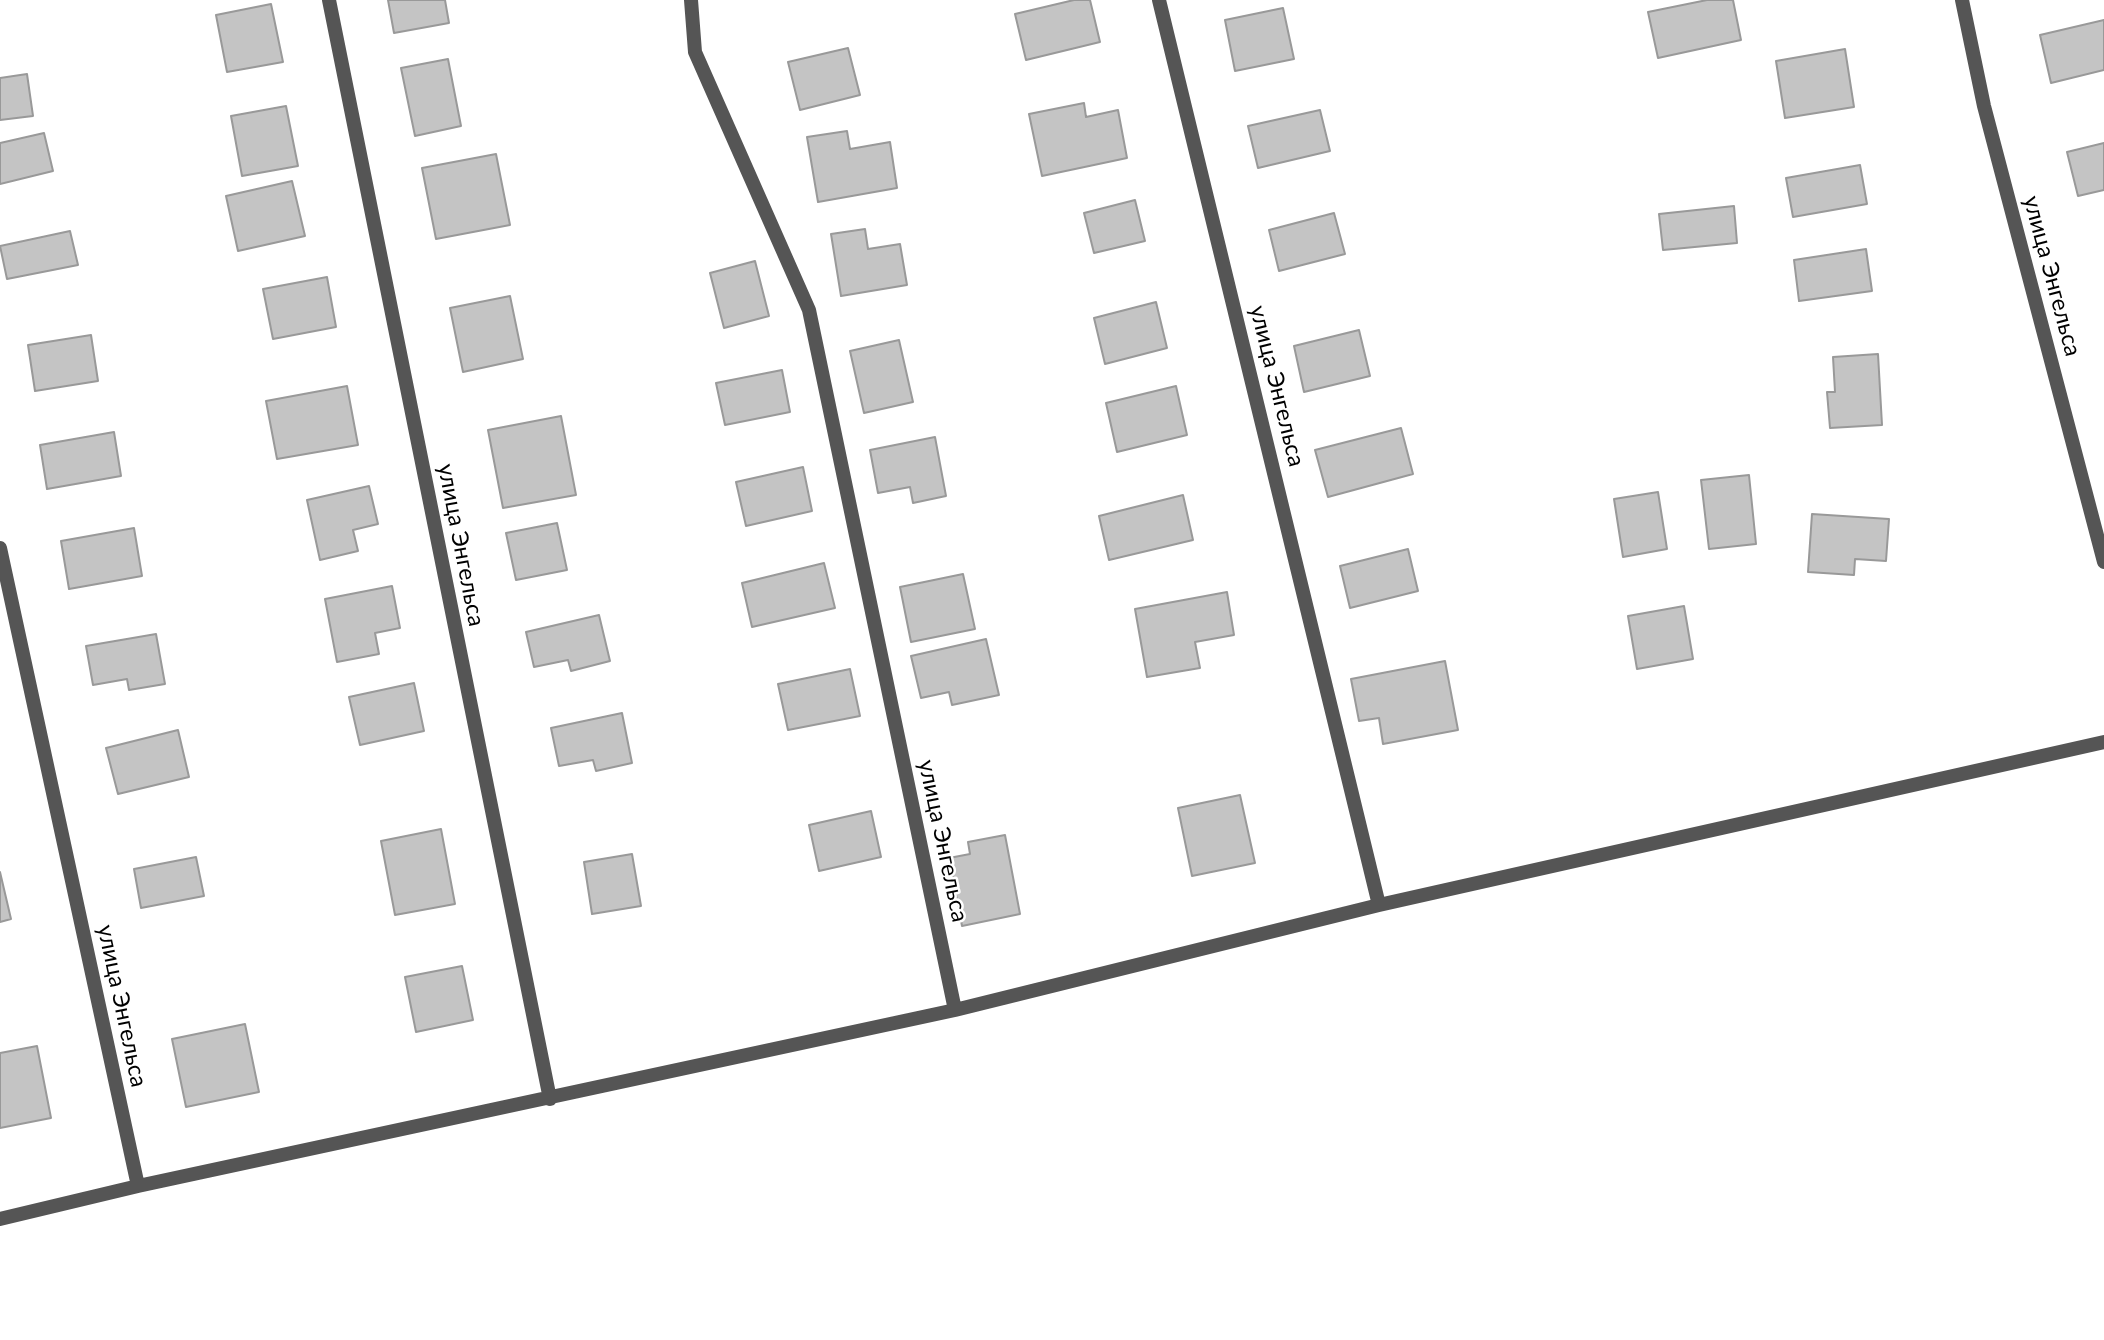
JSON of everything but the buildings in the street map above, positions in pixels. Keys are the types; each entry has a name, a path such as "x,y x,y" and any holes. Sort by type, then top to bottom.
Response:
{"street":[{"name":"улица Энгельса","path":"329,0 550,1099"},
{"name":"улица Энгельса","path":"691,0 695,52 809,310 954,1010"},
{"name":"улица Энгельса","path":"1160,0 1379,905"},
{"name":"улица Энгельса","path":"1962,0 1984,106 2104,562"},
{"name":"улица Энгельса","path":"0,548 138,1186"},
{"path":"0,1219 138,1186 954,1010 1379,905 2104,742"}]}
